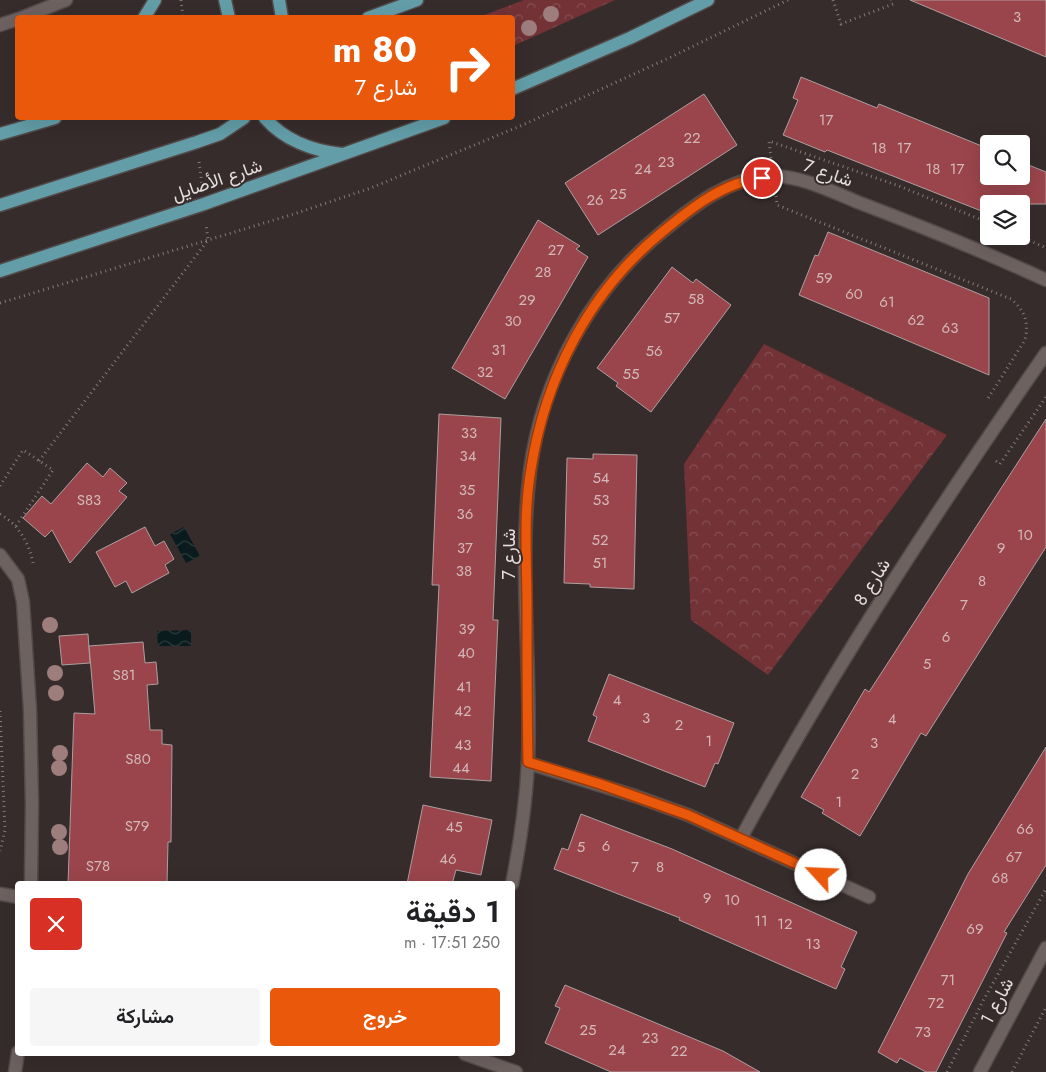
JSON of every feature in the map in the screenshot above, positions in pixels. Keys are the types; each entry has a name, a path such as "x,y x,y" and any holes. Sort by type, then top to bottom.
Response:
{"main road":[{"path":"146,15 155,0"},
{"path":"225,0 228,15"},
{"path":"280,0 282,15"},
{"path":"376,15 417,0"},
{"path":"515,88 630,38 708,0"},
{"path":"13,130 26,120"},
{"path":"0,134 48,120"},
{"path":"0,205 220,134 241,120"},
{"path":"267,120 287,136 306,146 326,152 348,154"},
{"name":"شارع الأصايل","path":"0,271 204,204 439,120"}],"street":[{"path":"27,15 66,0"},
{"path":"0,25 15,19"},
{"name":"شارع 7","path":"512,881 528,762 526,516 530,469 541,419 558,371 581,325 605,290 645,246 685,213 729,186 750,179 774,176 810,184 950,237 1046,280"},
{"name":"شارع 8","path":"741,838 831,681 896,576 979,449 1046,353"},
{"path":"0,555 18,579 23,602 31,729 30,881"},
{"path":"528,762 635,796 741,838 869,897"},
{"path":"0,894 15,896"},
{"name":"شارع 1","path":"980,1072 1046,948"},
{"path":"15,1072 17,1056"},
{"path":"474,1056 516,1072"}],"path":[{"path":"181,0 183,15"},
{"path":"0,303 208,240 363,190 447,157 662,61 788,0"},
{"path":"832,0 841,24 892,2"},
{"path":"980,219 899,186 769,141 777,204 1011,299 1020,306 1026,316 1028,328 1025,340 983,405"},
{"path":"39,461 208,240 197,142"},
{"path":"1030,241 1046,248"},
{"path":"979,449 1000,464 1046,397"},
{"path":"0,486 23,450 53,470 16,526"},
{"path":"0,711 5,830 0,851"},
{"path":"947,1072 984,999 1046,889"},
{"path":"1012,1072 1046,1007"}],"green space":[{"path":"524,0 615,0 515,45 515,15 484,15"},
{"path":"764,344 947,435 768,675 691,620 684,464"}],"water":[{"path":"184,527 200,556 186,563 170,534"},
{"path":"191,630 191,646 158,646 157,631"}],"building":[{"path":"910,0 1046,0 1046,57"},
{"path":"801,77 877,108 879,104 980,145 980,185 1030,185 1030,166 1046,172 1046,204 1030,204 1030,195 980,195 980,210 827,150 825,152 783,135 798,100 793,98"},
{"path":"704,94 737,145 598,235 565,183"},
{"path":"538,220 580,246 576,249 588,257 505,399 452,368"},
{"path":"828,232 989,298 989,375 799,295 815,255 818,256"},
{"path":"672,267 693,283 696,279 731,305 651,412 616,386 618,383 597,368"},
{"path":"439,414 501,418 493,620 498,620 491,781 430,777 439,585 432,585"},
{"path":"1046,419 1046,547 926,736 921,733 860,836 822,813 824,810 801,797 865,689 869,692"},
{"path":"593,454 637,455 634,589 590,587 590,584 564,583 567,458 593,459"},
{"path":"87,463 103,477 110,468 127,483 119,491 127,497 70,563 52,530 45,537 23,518 42,496 51,504"},
{"path":"145,527 155,546 164,541 174,559 165,565 169,573 132,593 126,581 115,587 96,552"},
{"path":"88,634 90,663 62,665 59,636"},
{"path":"143,642 145,663 156,662 158,684 147,685 150,730 162,730 162,744 172,745 171,842 168,842 167,881 68,881 74,713 95,714 89,646"},
{"path":"609,674 734,723 718,764 715,763 705,787 588,741 597,717 593,715"},
{"path":"1046,747 1046,865 1004,932 1007,933 936,1072 926,1072 900,1058 897,1063 878,1052 968,874"},
{"path":"423,805 492,820 481,875 456,870 453,881 408,881"},
{"path":"581,814 672,849 857,932 841,967 845,969 836,989 679,920 680,918 554,869 562,848 568,850"},
{"path":"565,985 723,1051 760,1072 611,1072 545,1043 560,1008 555,1006"}],"route":[{"path":"762,178 750,179 729,186 685,213 645,246 610,283 600,297 581,325 558,371 541,419 530,469 526,516 528,762 582,778 688,815 821,875"}]}
